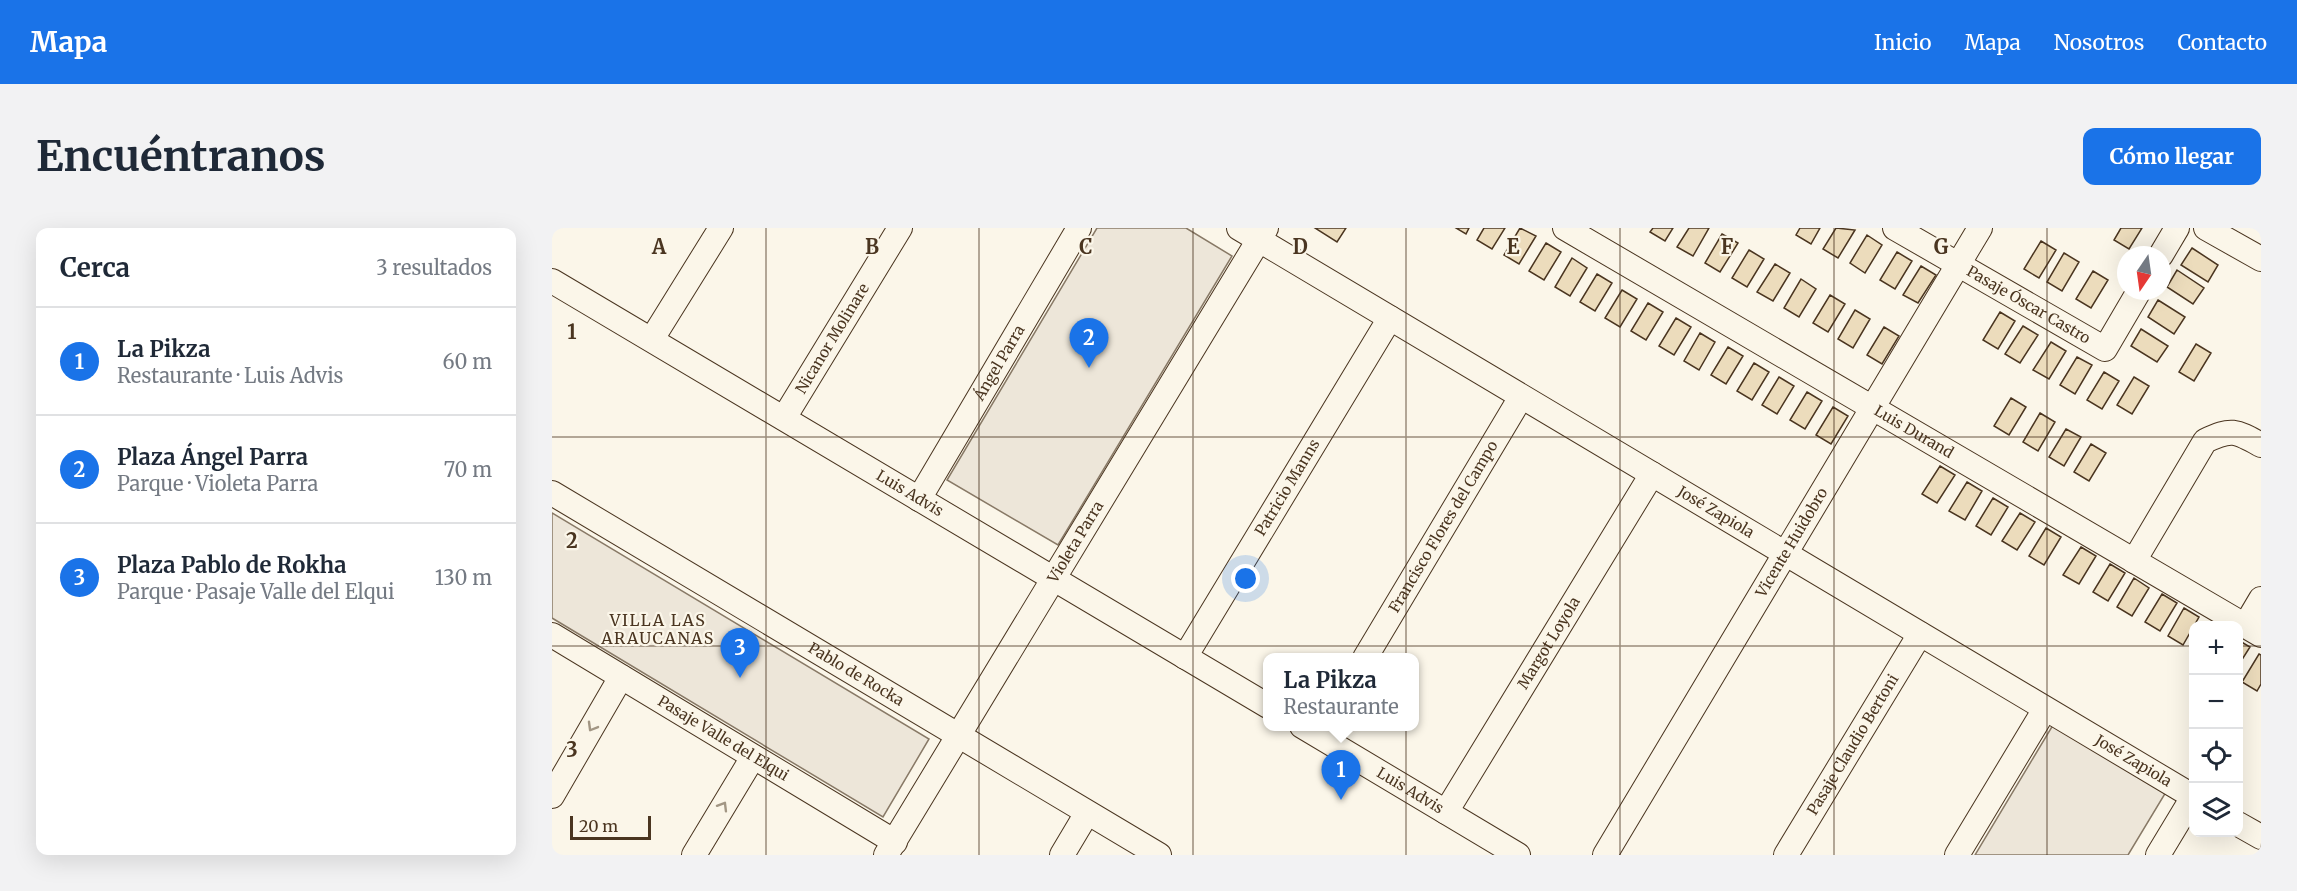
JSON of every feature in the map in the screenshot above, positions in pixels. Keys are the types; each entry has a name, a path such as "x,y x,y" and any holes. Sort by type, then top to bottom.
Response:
{"street":[{"path":"652,339 721,228"},
{"name":"Nicanor Molinare","path":"784,418 900,228"},
{"name":"Ángel Parra","path":"919,499 1079,228"},
{"name":"Luis Durand","path":"1565,228 2253,631"},
{"name":"Pasaje Óscar Castro","path":"1895,228 2105,349 2134,300"},
{"name":"Vicente Huidobro","path":"1605,855 1980,228"},
{"path":"2166,246 2177,228"},
{"path":"2206,228 2261,259"},
{"name":"José Zapiola","path":"1254,232 1521,397 2189,795"},
{"name":"Violeta Parra","path":"890,849 1054,578 1254,232"},
{"name":"Luis Advis","path":"552,281 1263,703"},
{"name":"Patricio Manns","path":"1185,657 1390,318"},
{"name":"Francisco Flores del Campo","path":"1367,653 1521,397"},
{"path":"2134,561 2205,441 2224,432 2243,435 2261,445"},
{"name":"Margot Loyola","path":"1446,812 1652,474"},
{"name":"Pablo de Rocka","path":"552,493 1159,855"},
{"path":"2253,631 2261,599"},
{"name":"Pasaje Claudio Bertoni","path":"1786,855 1920,634"},
{"name":"Pasaje Valle del Elqui","path":"552,635 753,757 890,849"},
{"path":"552,796 621,677"},
{"path":"1958,855 2045,709"},
{"name":"Luis Advis","path":"1317,731 1518,855"},
{"path":"694,855 753,757"},
{"path":"2158,855 2189,804"},
{"path":"1062,855 1087,813"},
{"path":"2243,827 2261,837"}],"shaded area":[{"path":"1097,228 1186,228 1232,256 1058,545 947,480"},
{"path":"552,513 929,739 883,817 552,618"},
{"path":"2053,725 2166,792 2128,855 1975,855"}],"building":[{"path":"1315,228 1346,228 1337,242"},
{"path":"1456,228 1469,228 1466,234"},
{"path":"1484,228 1505,228 1492,249 1477,240"},
{"path":"1520,228 1536,236 1519,264 1504,255"},
{"path":"1653,228 1673,228 1665,241 1650,232"},
{"path":"1689,228 1709,228 1693,256 1677,247"},
{"path":"1800,228 1820,228 1811,244 1796,235"},
{"path":"1836,228 1855,230 1838,258 1823,249"},
{"path":"2121,228 2142,228 2131,246 2124,246 2114,240"},
{"path":"1722,234 1738,243 1720,272 1705,263"},
{"path":"1867,235 1882,245 1865,273 1850,263"},
{"path":"2041,241 2056,250 2039,278 2024,269"},
{"path":"1546,243 1561,252 1544,280 1529,271"},
{"path":"2192,248 2218,265 2208,282 2181,265"},
{"path":"1749,250 1764,259 1747,287 1732,278"},
{"path":"1897,252 1912,261 1895,289 1880,280"},
{"path":"2064,253 2079,262 2062,291 2047,282"},
{"path":"1572,258 1587,268 1570,296 1555,287"},
{"path":"1775,264 1790,273 1773,301 1757,292"},
{"path":"1921,266 1936,275 1918,303 1903,295"},
{"path":"2177,270 2204,288 2193,304 2171,290 2171,280"},
{"path":"2093,271 2108,280 2091,308 2076,299"},
{"path":"1597,274 1612,283 1595,311 1580,302"},
{"path":"1801,279 1816,289 1799,317 1784,308"},
{"path":"1622,290 1637,299 1620,327 1605,318"},
{"path":"1830,295 1845,304 1828,332 1813,323"},
{"path":"2158,300 2185,317 2174,334 2148,317"},
{"path":"1648,303 1663,312 1646,340 1631,331"},
{"path":"1855,310 1870,319 1853,348 1838,339"},
{"path":"2000,312 2015,321 1998,349 1983,340"},
{"path":"1676,318 1691,327 1674,355 1659,346"},
{"path":"2023,326 2038,335 2020,363 2005,354"},
{"path":"1884,327 1899,336 1882,364 1867,355"},
{"path":"2141,329 2168,346 2157,362 2131,346"},
{"path":"1700,333 1715,342 1699,370 1684,361"},
{"path":"2051,342 2066,351 2049,379 2033,370"},
{"path":"2196,344 2211,353 2194,381 2179,372"},
{"path":"1728,347 1743,356 1726,384 1711,375"},
{"path":"2077,357 2092,365 2075,394 2060,385"},
{"path":"1754,363 1769,372 1752,400 1737,391"},
{"path":"2104,372 2119,381 2102,409 2087,400"},
{"path":"1779,377 1794,386 1777,414 1762,405"},
{"path":"2134,377 2149,386 2132,414 2117,405"},
{"path":"1807,392 1822,401 1805,429 1790,420"},
{"path":"2011,398 2026,407 2009,435 1994,426"},
{"path":"1833,407 1848,416 1831,444 1816,435"},
{"path":"2040,413 2055,422 2038,451 2023,442"},
{"path":"2066,429 2081,437 2064,466 2049,457"},
{"path":"2091,444 2106,453 2089,481 2074,472"},
{"path":"1940,466 1955,475 1937,503 1922,494"},
{"path":"1967,482 1982,491 1965,520 1949,511"},
{"path":"1993,498 2008,507 1991,535 1976,526"},
{"path":"2020,513 2035,522 2017,550 2002,541"},
{"path":"2046,528 2061,537 2044,565 2029,556"},
{"path":"2081,547 2096,556 2079,584 2063,575"},
{"path":"2110,564 2125,573 2108,601 2093,592"},
{"path":"2134,578 2149,588 2132,616 2117,607"},
{"path":"2162,594 2177,603 2160,631 2145,622"},
{"path":"2184,608 2199,617 2197,621 2189,621 2189,634 2183,645 2168,636"},
{"path":"2243,643 2250,647 2243,658"},
{"path":"2259,654 2261,655 2261,684 2257,691 2243,680"}],"place":[{"name":"Plaza Ángel Parra","path":"1089,368"},
{"name":"Plaza Pablo de Rokha","path":"740,678"},
{"name":"La Pikza","path":"1341,800"}],"district":[{"name":"VILLA LAS ARAUCANAS","path":"658,629"}]}
